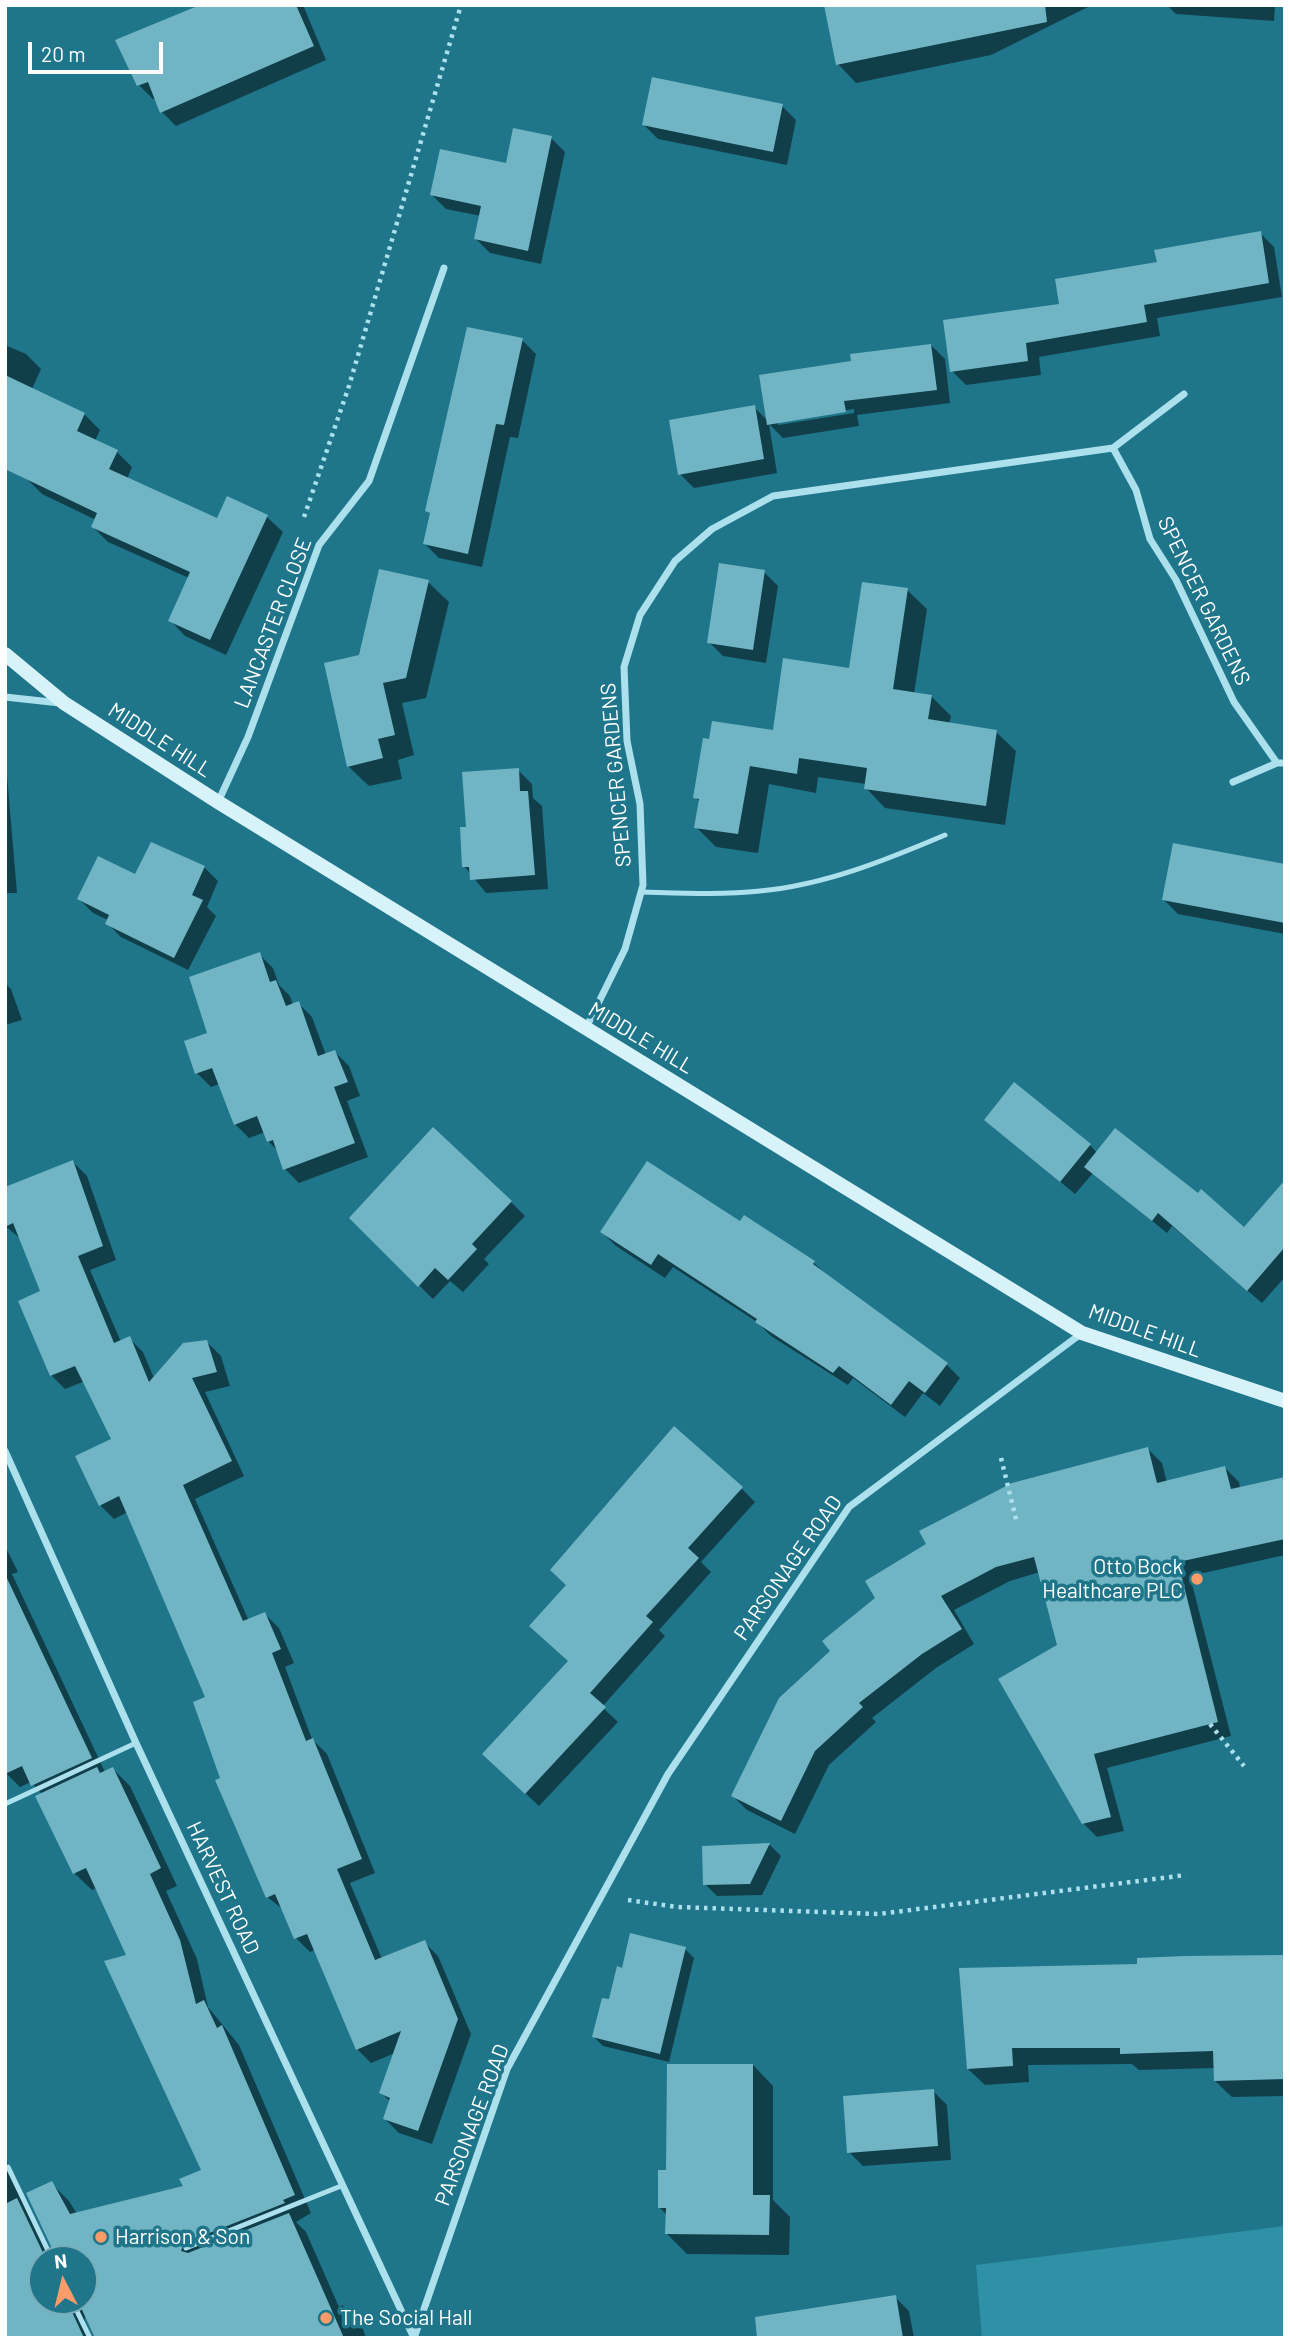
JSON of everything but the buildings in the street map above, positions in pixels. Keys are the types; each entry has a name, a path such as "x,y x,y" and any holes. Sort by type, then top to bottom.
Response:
{"street":[{"name":"LANCASTER CLOSE","path":"218,802 248,737 318,545 369,481 444,268"},
{"name":"SPENCER GARDENS","path":"586,1029 625,949 642,892 640,804 627,741 624,667 640,615 675,561 712,529 774,496 1113,449 1184,394"},
{"name":"SPENCER GARDENS","path":"1113,449 1136,490 1150,539 1176,580 1234,702 1281,763 1233,782"},
{"name":"MIDDLE HILL","path":"5,654 64,703 218,802 1082,1333 1285,1401"},
{"path":"5,697 64,703"},
{"name":"PARSONAGE ROAD","path":"414,2338 508,2069 668,1774 849,1507 1082,1333"},
{"name":"HARVEST ROAD","path":"5,1451 136,1743 414,2338"}],"lane":[{"path":"642,892 706,894 762,891 841,875 945,835"},
{"path":"5,1804 136,1743"},
{"path":"8,2166 45,2245"},
{"path":"186,2248 341,2186"},
{"path":"79,2315 90,2338"}],"path":[{"path":"303,520 349,386 461,5"},
{"path":"1001,1458 1017,1522"},
{"path":"1210,1724 1244,1766"},
{"path":"603,1896 677,1906 879,1914 1186,1875"}],"shaded area":[{"path":"1285,2226 1285,2338 982,2338 976,2265"}],"place":[{"name":"Otto Bock Healthcare PLC","path":"1197,1579"},
{"name":"Harrison & Son","path":"101,2237"},
{"name":"The Social Hall","path":"326,2318"}]}
